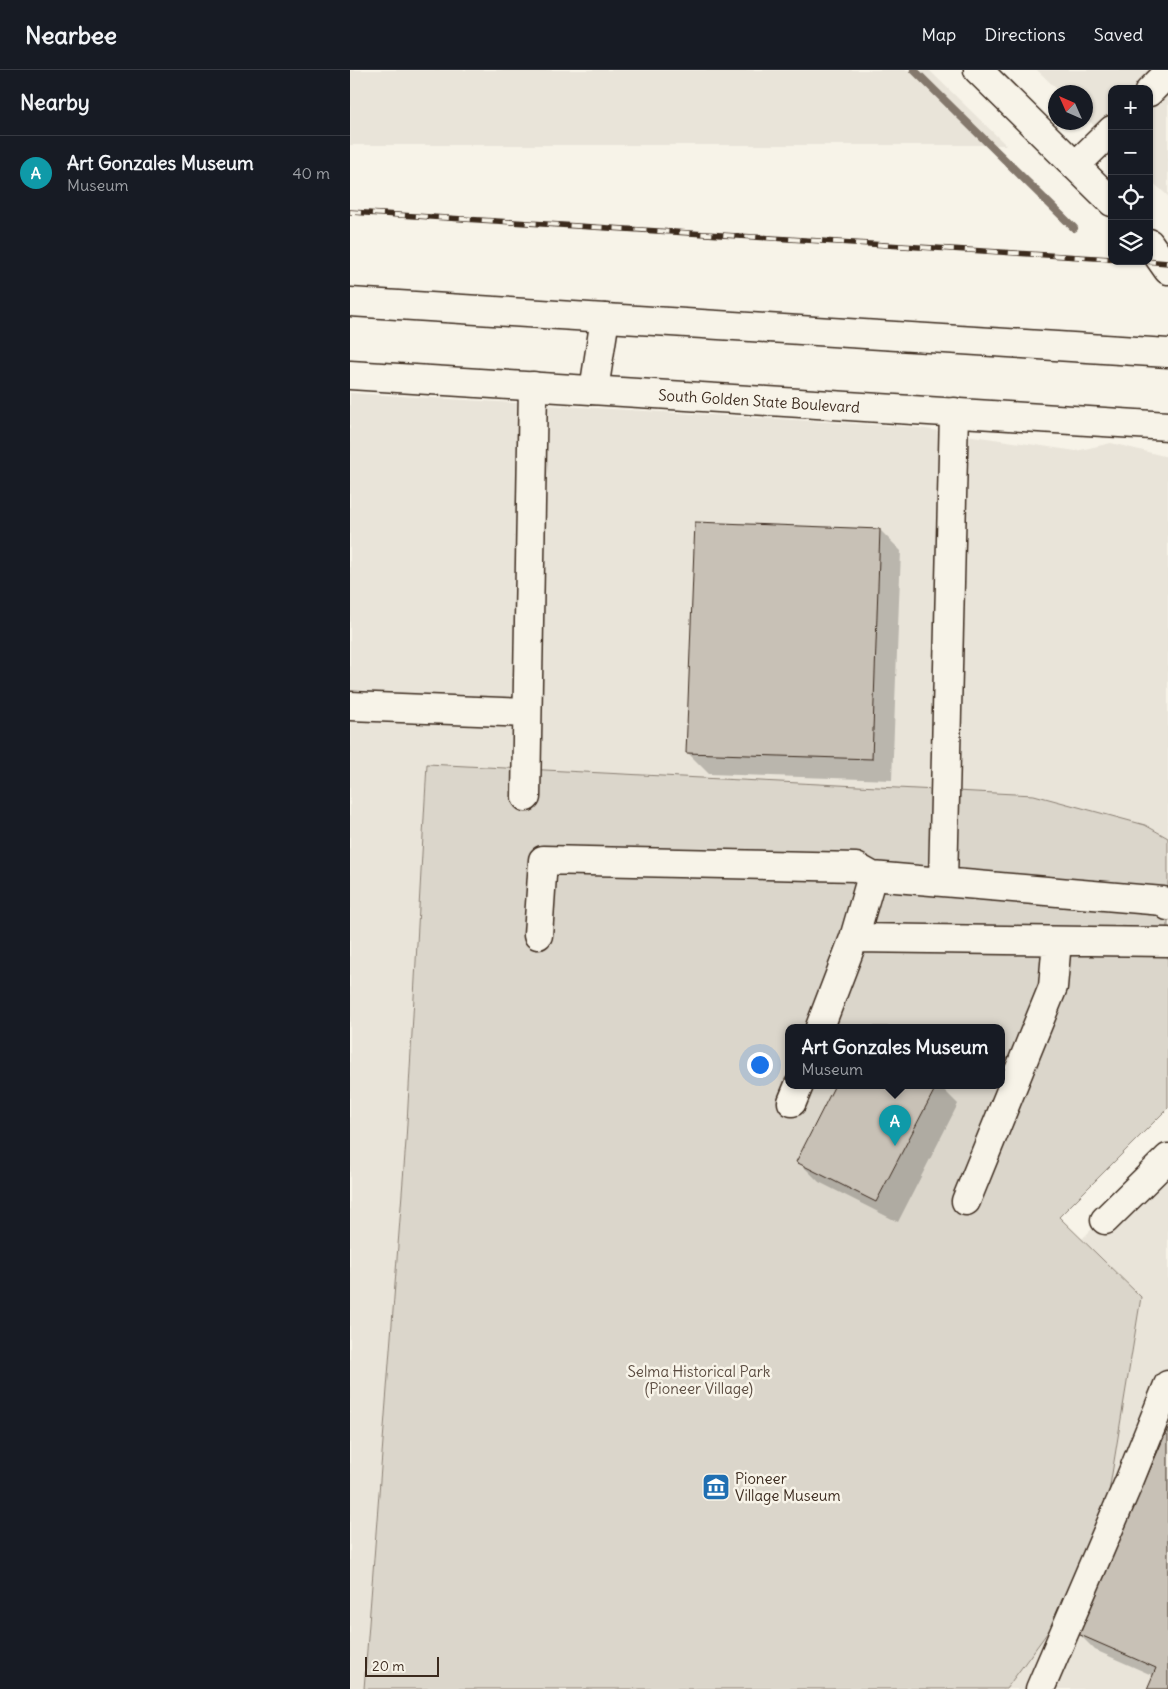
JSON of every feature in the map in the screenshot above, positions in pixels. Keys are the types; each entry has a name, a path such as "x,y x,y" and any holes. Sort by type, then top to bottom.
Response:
{"main road":[{"path":"978,70 1108,198"},
{"path":"1153,88 1168,73"},
{"path":"1075,166 1108,134"},
{"path":"1153,249 1168,270"},
{"path":"350,302 1168,353"},
{"path":"594,390 604,318"},
{"name":"South Golden State Boulevard","path":"350,375 1168,426"},
{"path":"526,797 533,386"},
{"path":"942,882 954,412"},
{"path":"350,706 527,713"},
{"path":"538,935 543,860 856,867 872,876 1164,901 1168,906"},
{"path":"821,1024 854,938 872,876"},
{"path":"854,938 1168,942"},
{"path":"966,1202 1052,987 1058,940"},
{"path":"1105,1220 1168,1158"},
{"path":"1041,1688 1168,1385"}],"shaded area":[{"path":"350,70 929,70 1006,145 350,145"},
{"path":"1037,70 1168,70 1168,196 1153,183 1153,85 1108,85 1108,139 1093,125 1093,85 1053,85"},
{"path":"350,393 912,427 1076,451 1111,443 1168,457 1168,838 1145,825 427,764 406,1141 364,1689 350,1689"},
{"path":"1168,1152 1168,1689 1006,1689 1097,1565 1141,1297 1082,1239"}],"green space":[{"name":"Selma Historical Park (Pioneer Village)","path":"427,764 1034,795 1145,825 1168,838 1168,1108 1059,1217 1141,1297 1097,1565 1006,1689 364,1689 406,1141"}],"building":[{"path":"695,522 880,529 872,759 686,753"},
{"path":"833,1089 935,1089 876,1202 796,1162"},
{"path":"1168,1428 1168,1689 1147,1689 1156,1668 1078,1634"}],"waterway":[{"path":"914,70 1074,228"}],"railway":[{"path":"350,212 1108,259"},
{"path":"1153,262 1168,263"}],"place":[{"name":"Art Gonzales Museum","path":"895,1146"},
{"name":"Pioneer Village Museum","path":"716,1487"}]}
